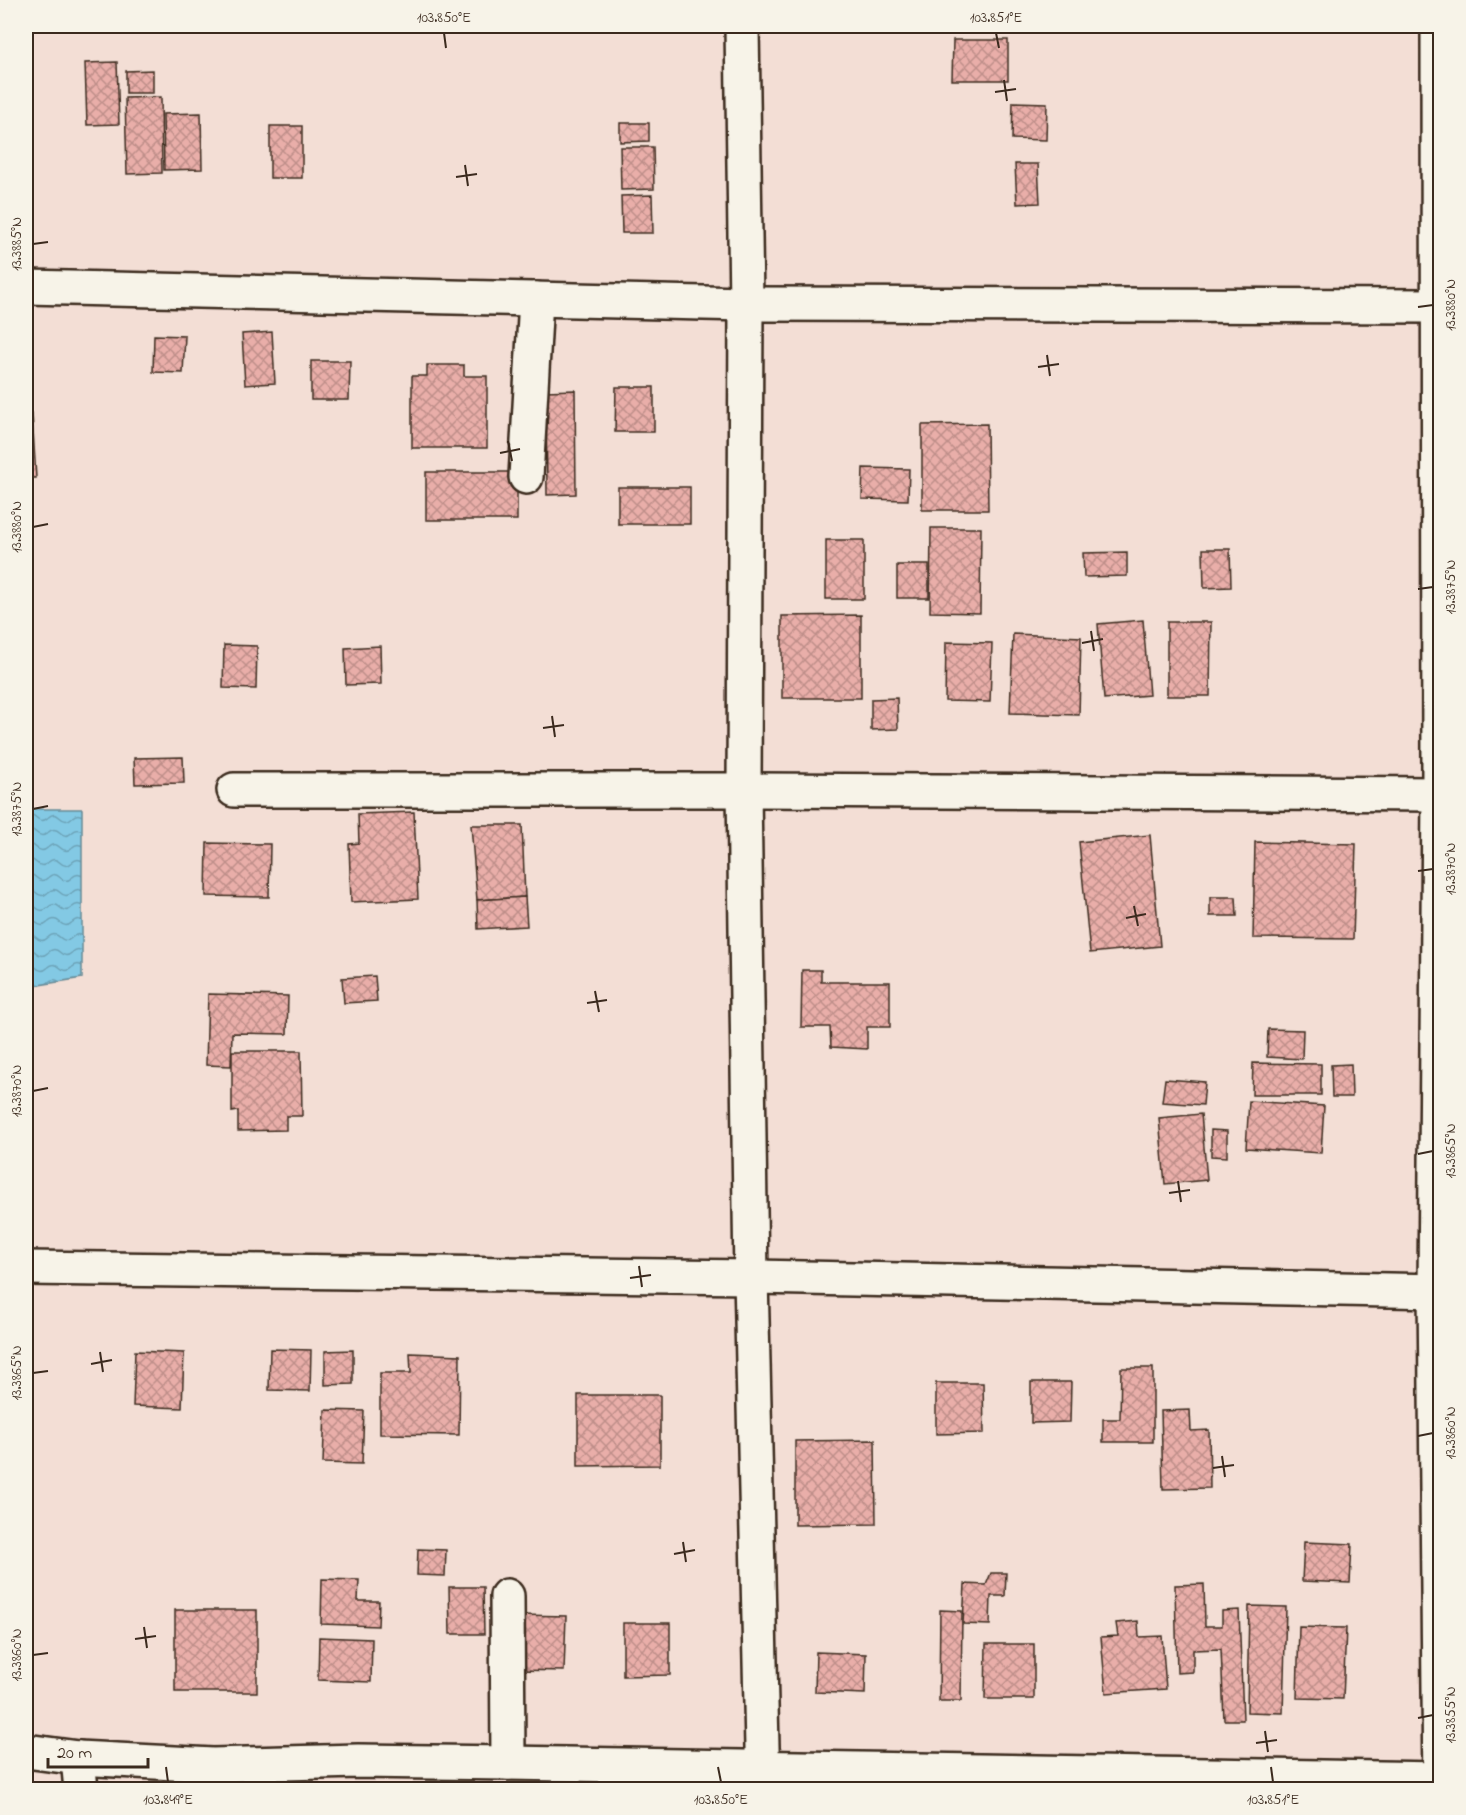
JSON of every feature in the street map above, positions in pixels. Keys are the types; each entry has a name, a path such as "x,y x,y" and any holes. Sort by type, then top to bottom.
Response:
{"street":[{"path":"742,26 746,304 744,790 751,1277 762,1779"},
{"path":"26,1751 80,1774 213,1765 358,1761 508,1762 762,1779 1440,1782 1438,26"},
{"path":"26,287 746,304 1439,306"},
{"path":"526,477 536,299"},
{"path":"234,790 1440,794"},
{"path":"26,1268 751,1277 1438,1291"},
{"path":"507,1596 508,1762"}],"water":[{"path":"26,809 82,809 82,978 26,987"}],"building":[{"path":"953,40 1008,40 1008,80 952,80"},
{"path":"117,62 119,124 87,125 85,63"},
{"path":"153,70 153,93 126,93 126,71"},
{"path":"161,97 162,173 127,174 125,98"},
{"path":"1013,102 1047,103 1046,140 1012,139"},
{"path":"201,113 202,169 164,170 163,114"},
{"path":"620,123 649,123 649,141 620,142"},
{"path":"270,126 302,126 302,178 270,178"},
{"path":"620,147 653,147 654,189 621,190"},
{"path":"1015,164 1038,164 1040,203 1017,204"},
{"path":"652,195 653,233 622,233 621,196"},
{"path":"272,332 275,383 245,385 242,334"},
{"path":"154,335 185,336 183,373 153,372"},
{"path":"311,361 350,361 349,400 311,400"},
{"path":"427,365 464,365 464,376 487,376 487,448 412,448 412,376 427,376"},
{"path":"616,387 654,387 654,432 615,432"},
{"path":"575,390 576,494 547,495 546,391"},
{"path":"32,413 36,478 26,478 26,414"},
{"path":"987,424 988,510 922,510 922,425"},
{"path":"863,468 909,469 908,500 862,499"},
{"path":"426,472 517,472 517,520 426,520"},
{"path":"618,487 690,487 690,524 618,524"},
{"path":"931,528 981,528 980,613 930,612"},
{"path":"826,540 864,540 864,599 826,599"},
{"path":"1203,549 1230,549 1231,587 1204,588"},
{"path":"1127,552 1127,576 1084,577 1083,553"},
{"path":"897,565 929,565 929,598 897,598"},
{"path":"861,615 861,698 782,698 782,616"},
{"path":"1143,620 1149,695 1104,699 1098,624"},
{"path":"1167,622 1211,622 1210,696 1167,696"},
{"path":"1013,634 1081,637 1079,715 1010,713"},
{"path":"946,642 992,643 990,702 945,701"},
{"path":"224,645 257,646 256,689 223,688"},
{"path":"380,646 381,684 346,685 345,648"},
{"path":"897,698 898,729 871,730 871,699"},
{"path":"183,757 184,783 135,784 134,758"},
{"path":"414,812 418,899 351,902 349,844 359,843 358,814"},
{"path":"471,825 522,825 525,897 477,900"},
{"path":"1150,835 1160,946 1090,953 1079,842"},
{"path":"1255,842 1356,844 1353,939 1253,938"},
{"path":"207,843 270,844 269,897 206,896"},
{"path":"525,897 527,926 478,929 477,900"},
{"path":"1210,897 1236,897 1237,916 1210,916"},
{"path":"802,970 821,970 821,982 890,982 890,1027 867,1027 867,1049 831,1047 830,1027 801,1027"},
{"path":"375,976 377,1001 344,1003 342,978"},
{"path":"208,994 288,996 287,1034 232,1033 231,1066 206,1065"},
{"path":"1268,1029 1303,1030 1302,1059 1267,1057"},
{"path":"232,1051 301,1051 302,1116 286,1116 286,1130 238,1131 238,1111 232,1112"},
{"path":"1253,1063 1321,1064 1321,1095 1252,1095"},
{"path":"1351,1064 1352,1097 1332,1097 1331,1065"},
{"path":"1165,1079 1205,1082 1203,1105 1162,1102"},
{"path":"1249,1101 1324,1106 1321,1153 1246,1148"},
{"path":"1201,1114 1207,1180 1165,1184 1159,1118"},
{"path":"1211,1130 1227,1131 1227,1157 1211,1156"},
{"path":"270,1349 311,1350 310,1391 269,1390"},
{"path":"353,1350 353,1384 325,1385 325,1351"},
{"path":"135,1351 184,1353 182,1408 133,1406"},
{"path":"410,1353 460,1355 459,1435 380,1434 380,1373 411,1373"},
{"path":"1121,1368 1153,1368 1153,1442 1103,1442 1103,1419 1120,1419"},
{"path":"1031,1382 1071,1382 1070,1422 1031,1423"},
{"path":"936,1383 983,1383 984,1433 936,1434"},
{"path":"578,1395 660,1395 660,1465 578,1466"},
{"path":"325,1410 364,1411 362,1464 323,1463"},
{"path":"1190,1410 1191,1431 1209,1430 1210,1488 1163,1489 1161,1411"},
{"path":"875,1440 876,1524 795,1525 795,1441"},
{"path":"1304,1542 1352,1544 1350,1583 1302,1581"},
{"path":"418,1549 446,1550 445,1576 417,1575"},
{"path":"991,1573 1006,1573 1005,1596 991,1596 990,1625 963,1624 965,1584 986,1585"},
{"path":"322,1579 359,1580 358,1601 379,1601 378,1626 321,1624"},
{"path":"1204,1584 1205,1626 1222,1626 1222,1611 1239,1610 1243,1720 1224,1720 1221,1649 1193,1650 1193,1672 1177,1673 1175,1585"},
{"path":"449,1587 483,1587 484,1634 450,1634"},
{"path":"1249,1606 1286,1607 1283,1713 1247,1712"},
{"path":"175,1610 257,1610 257,1692 175,1692"},
{"path":"940,1610 962,1611 961,1701 939,1701"},
{"path":"519,1615 566,1616 564,1671 517,1670"},
{"path":"1138,1621 1139,1637 1162,1636 1166,1689 1106,1693 1101,1637 1118,1636 1116,1623"},
{"path":"623,1623 670,1623 670,1675 623,1676"},
{"path":"1299,1627 1346,1628 1343,1699 1297,1698"},
{"path":"319,1637 372,1639 371,1682 318,1680"},
{"path":"986,1644 1034,1644 1034,1699 985,1699"},
{"path":"816,1652 866,1654 865,1694 815,1692"}]}
